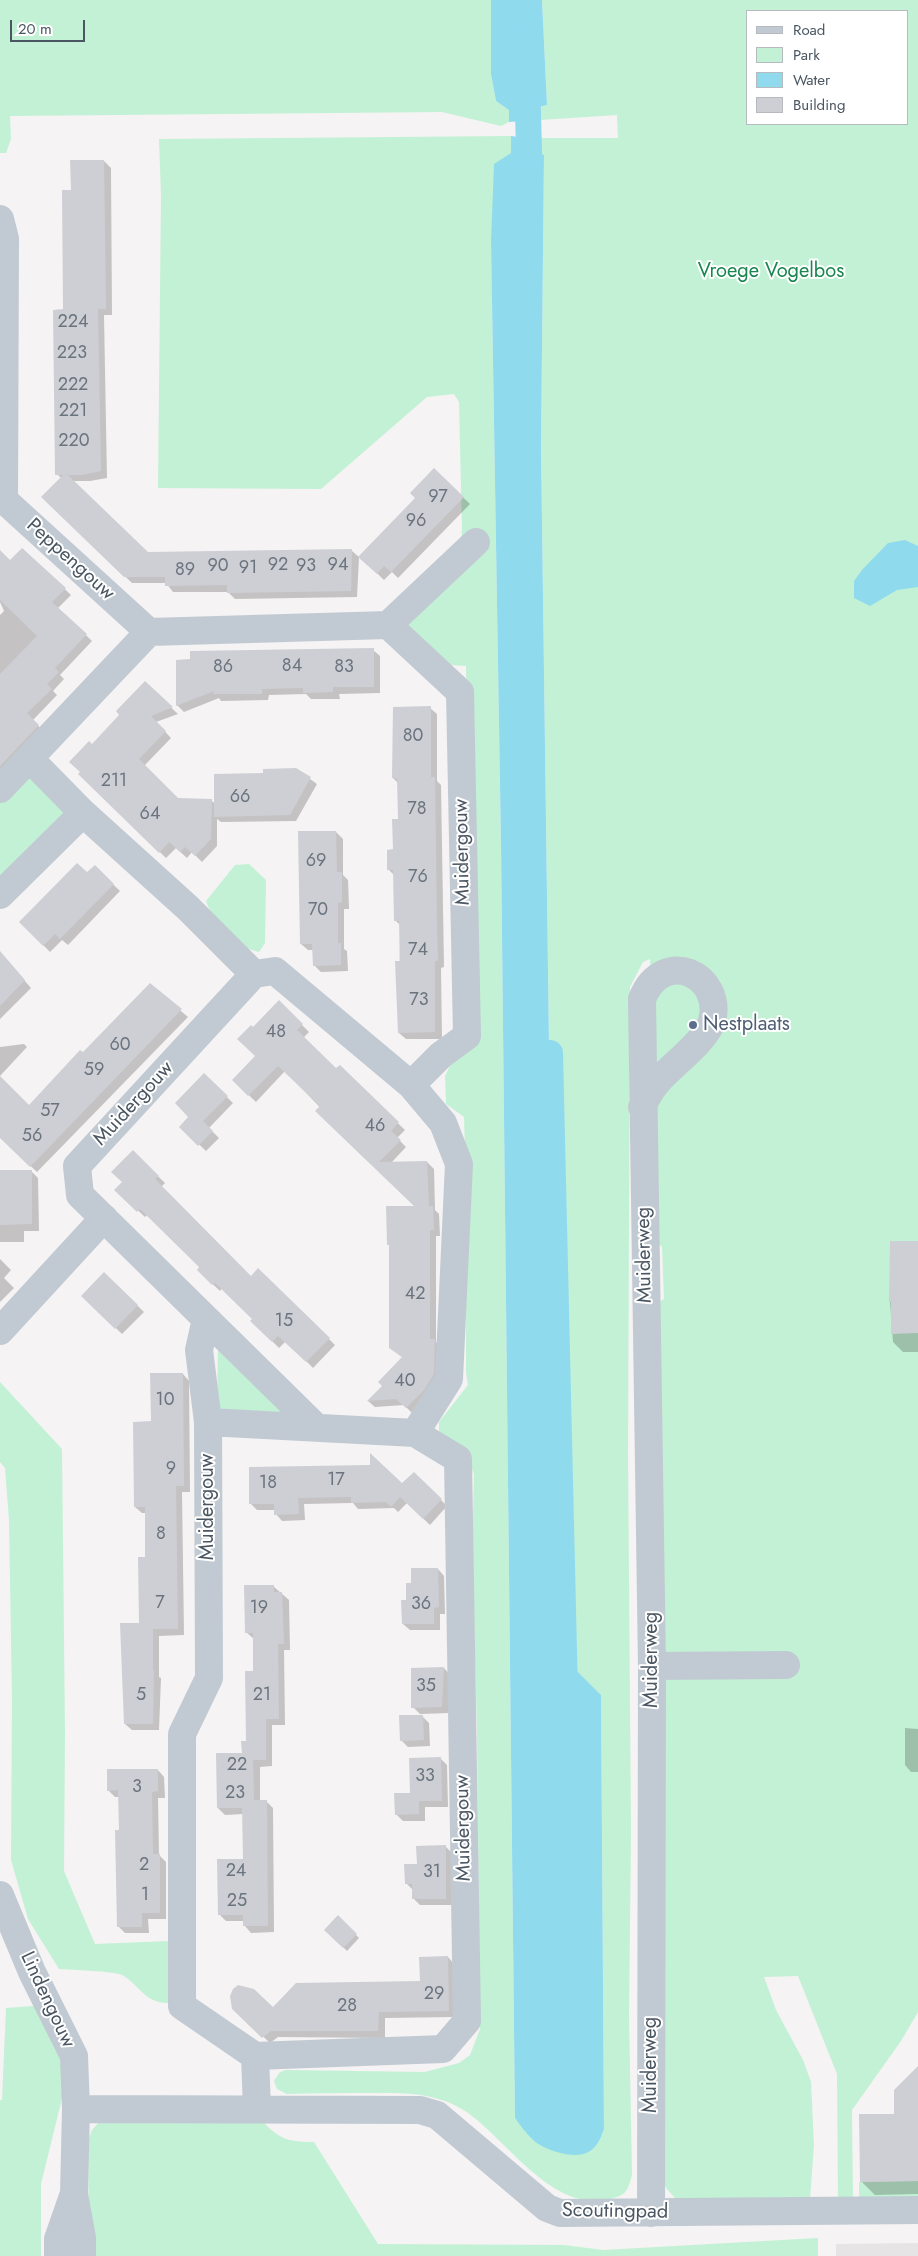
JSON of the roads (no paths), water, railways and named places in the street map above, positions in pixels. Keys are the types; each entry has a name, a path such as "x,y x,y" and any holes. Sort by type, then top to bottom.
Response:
{"street":[{"name":"Peppengouw","path":"0,219 5,247 4,500 148,632"},
{"path":"0,789 148,632 388,624 476,542"},
{"name":"Muidergouw","path":"388,624 460,692 467,1036 441,1055 410,1086"},
{"path":"30,759 82,813 188,908 254,974 275,971 410,1086 443,1123 459,1164 449,1379 415,1433"},
{"path":"1,891 82,813"},
{"name":"Muidergouw","path":"254,974 76,1166 80,1195 315,1426"},
{"name":"Muiderweg","path":"642,1107 652,1666 651,2213"},
{"path":"0,1331 104,1218"},
{"name":"Muidergouw","path":"206,1319 199,1350 208,1422 209,1678 182,1734 182,2006 255,2056 443,2049 468,2021 458,1459 415,1433 315,1426 208,1422"},
{"path":"652,1666 786,1665"},
{"name":"Lindengouw","path":"0,1895 32,1972 74,2056 76,2109 74,2194 82,2238 82,2256"},
{"path":"76,2109 257,2109 255,2056"},
{"name":"Scoutingpad","path":"257,2109 420,2110 437,2116 547,2208 560,2213 918,2210"},
{"name":"Lindengouw","path":"58,2256 58,2239 74,2194"}],"water":[{"path":"491,0 542,0 547,105 525,110 525,121 509,122 509,110 496,101 491,74"},
{"path":"511,136 525,138 526,151 544,155 541,447 556,1570 562,1656 601,1695 604,2129 593,2149 584,2154 577,2155 560,2153 537,2143 515,2118 501,845 491,242 494,164 511,153"},
{"path":"905,540 918,546 918,587 897,590 870,606 854,598 854,581 862,570 888,543"}],"waterway":[{"path":"525,0 530,187"},
{"path":"550,1053 565,1694"}],"place":[{"name":"Nestplaats","path":"693,1025"}],"park label":[{"name":"Vroege Vogelbos","path":"771,272"}]}
